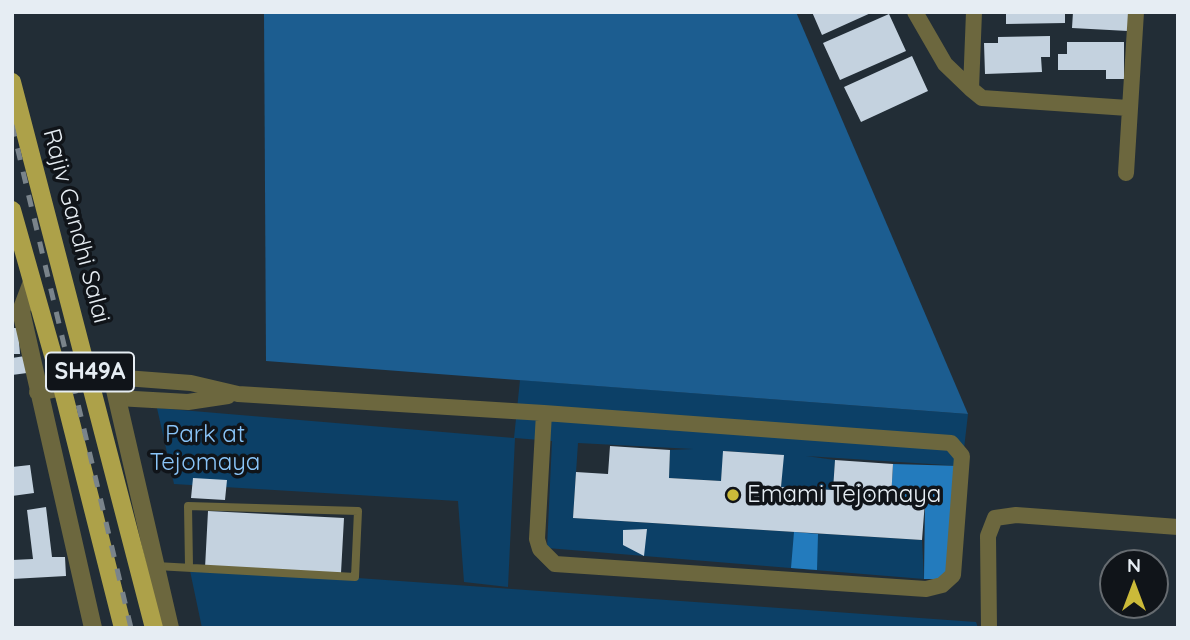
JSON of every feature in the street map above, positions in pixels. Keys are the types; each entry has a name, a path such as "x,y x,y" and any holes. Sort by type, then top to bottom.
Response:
{"main road":[{"name":"Rajiv Gandhi Salai","path":"12,82 92,381 154,628"},
{"name":"SH49A","path":"12,210 62,387 123,628"}],"street":[{"path":"915,12 945,64 982,98 1128,108"},
{"path":"971,89 974,12"},
{"path":"1126,173 1136,12"},
{"path":"32,282 16,312 38,392 93,628"},
{"path":"112,377 170,628"},
{"path":"38,392 112,377 191,383 238,394 544,413 951,443 962,456 953,575 942,585 926,589 555,564 540,549 537,538 544,413"},
{"path":"117,398 188,402 238,394"},
{"path":"989,628 988,536 995,518 1016,515 1178,527"}],"lane":[{"path":"156,566 355,578 358,511 188,506 189,566"}],"green space":[{"name":"Park at Tejomaya","path":"520,380 968,414 962,466 806,456 835,460 833,490 781,487 783,455 724,451 721,481 669,478 670,450 693,449 578,443 573,518 922,540 924,579 547,548 552,441 515,438 508,587 464,582 458,501 174,484 157,408 514,438"},
{"path":"189,566 976,622 978,628 202,628"}],"shaded area":[{"path":"264,12 796,12 968,414 266,361"},
{"path":"893,464 962,466 949,579 924,579 925,501 891,499"},
{"path":"794,532 818,534 817,570 791,568"}],"building":[{"path":"812,12 873,12 822,35"},
{"path":"1006,12 1065,12 1065,23 1006,24"},
{"path":"1073,12 1129,12 1128,31 1072,28"},
{"path":"889,14 906,51 840,80 823,43"},
{"path":"1050,36 1050,57 1041,57 1042,72 985,74 984,43 998,43 998,37"},
{"path":"1067,42 1124,42 1124,79 1106,79 1106,70 1058,70 1058,54 1067,54"},
{"path":"912,56 928,91 861,122 844,87"},
{"path":"12,328 18,328 20,354 12,354"},
{"path":"25,356 27,373 12,375 12,358"},
{"name":"Emami Tejomaya","path":"610,446 670,450 669,478 721,481 723,451 784,455 781,487 833,490 835,460 893,464 891,499 925,501 922,540 573,518 576,472 608,474"},
{"path":"30,465 34,493 12,496 12,467"},
{"path":"193,478 227,480 225,500 191,498"},
{"path":"46,507 52,557 65,557 66,576 12,579 12,560 33,559 27,510"},
{"path":"208,511 344,518 341,573 205,568"},
{"path":"647,529 644,556 623,545 623,530"}],"railway":[{"path":"12,125 131,628"}],"place":[{"name":"Emami Tejomaya","path":"733,495"}]}
